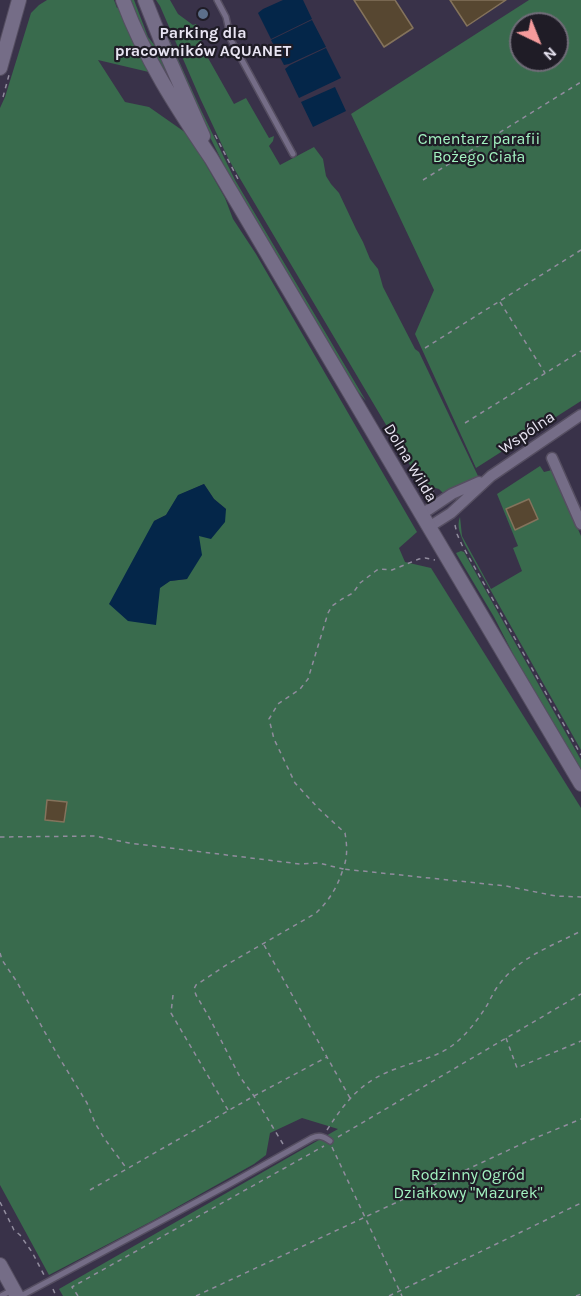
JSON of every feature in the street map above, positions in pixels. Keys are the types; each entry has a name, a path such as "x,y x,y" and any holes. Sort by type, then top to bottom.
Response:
{"main road":[{"name":"Dolna Wilda","path":"123,0 136,33 185,119 211,158 581,784"},
{"name":"Dolna Wilda","path":"145,0 211,158"},
{"path":"0,68 20,3"},
{"path":"0,1265 17,1294"}],"street":[{"name":"Wspólna","path":"425,521 451,513 491,476 581,415"},
{"path":"552,458 581,524"},
{"name":"Wspólna","path":"425,521 442,501 452,494 491,476"}],"lane":[{"path":"217,0 226,17 231,40 293,154"},
{"path":"1,1296 17,1294 49,1281 312,1138 318,1136 327,1139"}],"path":[{"path":"423,180 581,82"},
{"path":"211,127 238,178"},
{"path":"425,348 581,250"},
{"path":"500,302 545,373"},
{"path":"465,423 581,351"},
{"path":"418,482 425,488 434,490 442,501"},
{"path":"451,513 456,520 456,529 462,545 581,755"},
{"path":"288,1151 240,1077 194,989 204,979 316,913 325,905 340,879 345,864 345,833 295,783 274,739 269,719 278,704 300,689 308,679 332,606 353,593 360,583 380,568 392,570 419,559 436,561 446,555"},
{"path":"0,837 95,836 129,843 300,864 319,863 343,869 506,886 556,896 581,897"},
{"path":"402,1296 327,1139 327,1131 350,1098 368,1082 381,1074 452,1046 461,1039 483,1012 498,986 529,956 581,931"},
{"path":"263,944 350,1098"},
{"path":"0,954 87,1103 95,1123 127,1169"},
{"path":"173,996 171,1013 228,1111"},
{"path":"506,1038 517,1068 581,1041"},
{"path":"90,1190 327,1057"},
{"path":"196,1296 528,1141 581,1119"},
{"path":"0,1202 14,1230 26,1244 56,1296"},
{"path":"389,1296 581,1203"},
{"path":"72,1287 78,1296"},
{"path":"576,1296 581,1294"}],"green space":[{"name":"Rodzinny Ogród Działkowy \"Mazurek\"","path":"47,0 114,0 117,8 120,8 153,73 98,60 125,102 149,107 189,135 225,198 233,219 256,254 417,532 399,548 405,562 431,568 581,808 581,1296 63,1296 59,1289 338,1129 302,1118 270,1133 266,1155 254,1164 49,1275 0,1185 0,108 31,13","holes":["204,484 214,499 226,509 199,536 187,579 170,581 159,588 154,521 166,515 179,495","48,800 67,802 64,822 45,820"]},
{"path":"129,0 134,0 148,37 159,51 182,104 153,55"},
{"path":"156,0 170,0 178,14 193,25 196,24 204,39 199,42 234,104 246,98 269,138 274,136 269,146 280,165 314,147 323,159 326,176 339,193 370,259 378,269 383,287 415,349 419,352 478,476 443,493 439,489 424,485 417,477 229,160"},
{"name":"Cmentarz parafii Bożego Ciała","path":"529,0 581,0 581,401 476,468 415,334 434,290 351,114 509,13 509,72 569,72 569,12 510,12"},
{"path":"155,8 235,180 366,401 352,385 272,253 234,184 197,110"},
{"path":"540,466 544,472 552,470 581,536 581,750 465,545 461,535 459,527 460,517 462,536 491,589 522,571 513,548 518,546 497,494"},
{"path":"464,552 581,760 581,773 456,553"}],"water":[{"path":"283,0 303,0 312,19 271,39 258,13"},
{"path":"312,20 326,47 284,65 271,40"},
{"path":"326,48 341,78 299,98 285,69"},
{"path":"335,87 346,111 313,127 301,102"},
{"path":"204,484 214,499 226,509 225,522 211,539 199,536 202,555 187,579 170,581 160,588 156,625 128,621 109,604 154,521 166,515 178,495"}],"building":[{"path":"354,0 395,0 413,28 384,47"},
{"path":"450,0 506,0 467,26"},
{"path":"529,499 538,519 515,530 506,509"},
{"path":"47,800 67,802 64,822 45,820"}],"place":[{"name":"Parking dla pracowników AQUANET","path":"203,14"}]}
